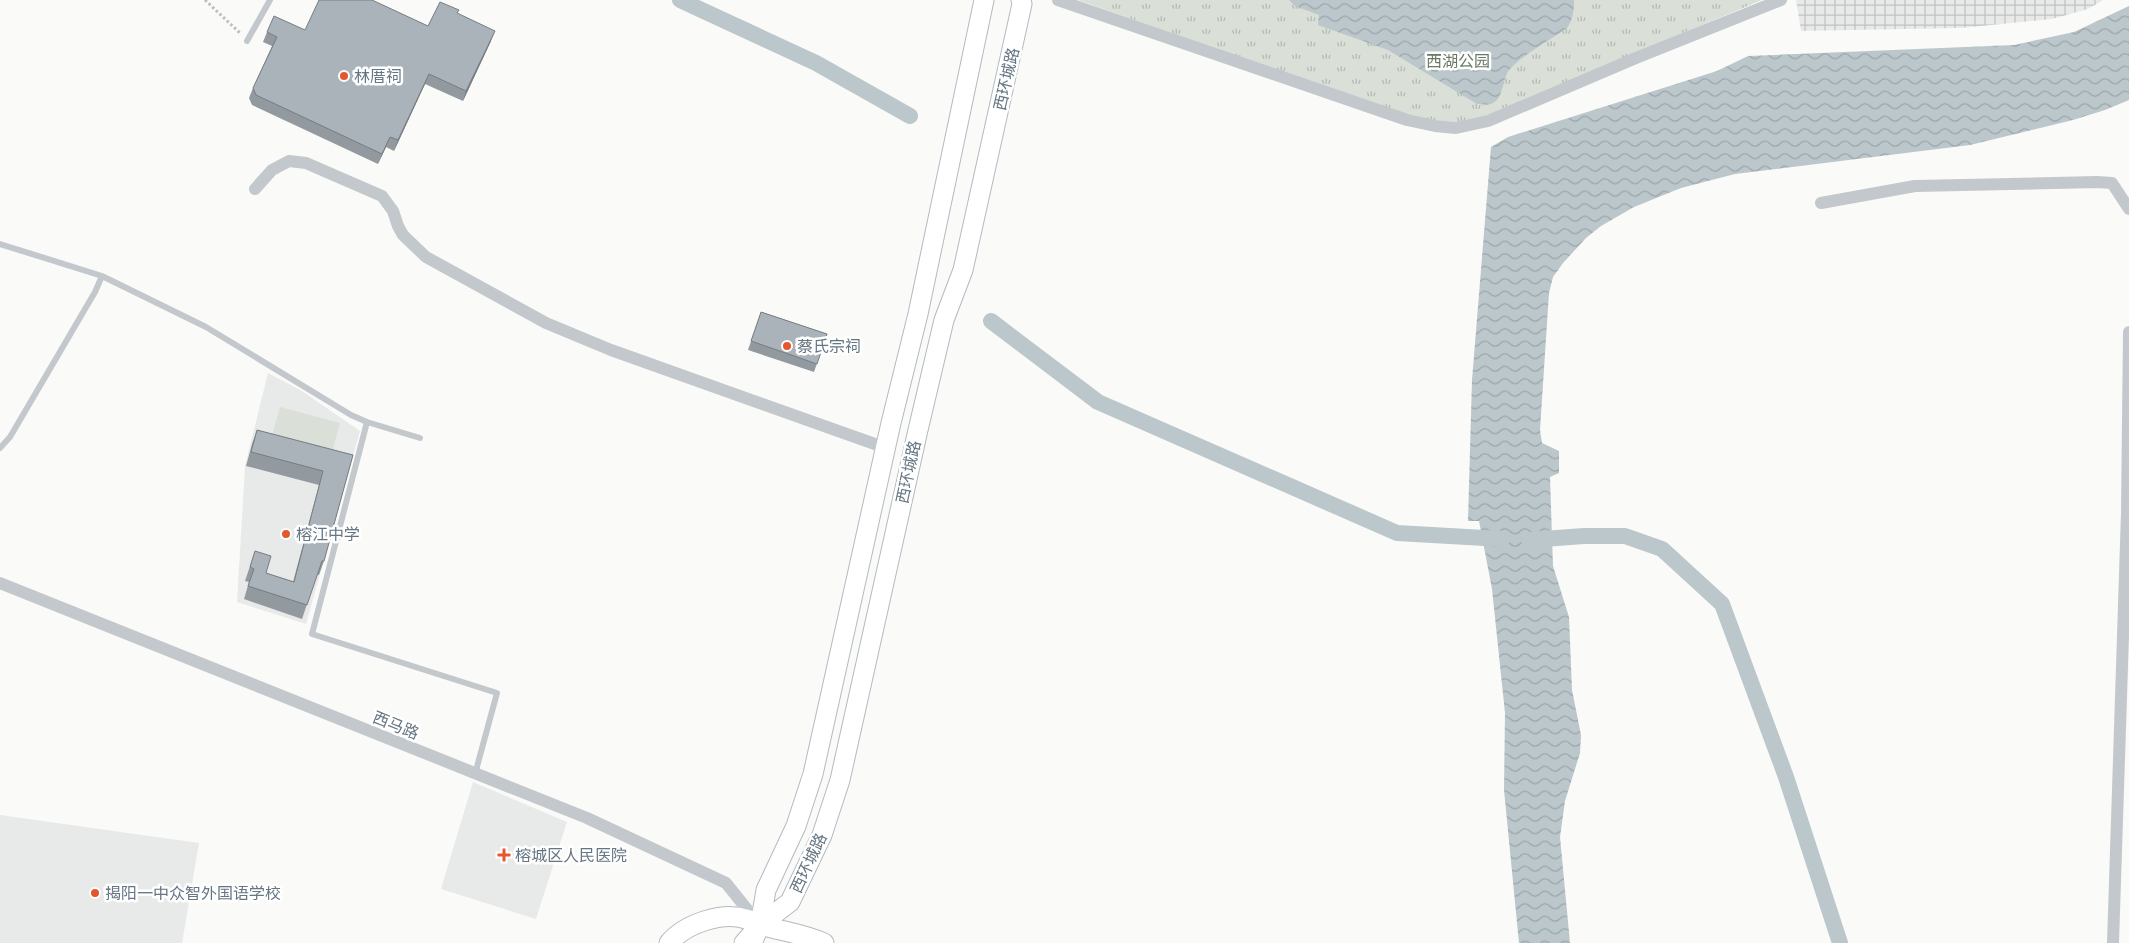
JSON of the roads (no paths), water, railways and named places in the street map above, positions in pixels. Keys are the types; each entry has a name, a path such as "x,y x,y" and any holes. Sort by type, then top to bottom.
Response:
{"main road":[{"name":"西环城路","path":"772,932 766,890 796,826 814,774 886,448 918,314 984,0"},
{"name":"西环城路","path":"752,943 772,932 790,902 822,835 840,780 944,320 963,270 1022,0"},
{"path":"669,943 700,921 723,917 746,918 772,932 812,938 824,943"},
{"name":"西环城路","path":"744,943 772,932"}],"street":[{"path":"1058,0 1407,120 1456,128 1488,121 1636,58 1781,0"},
{"path":"255,189 272,170 289,161 306,163 382,196 394,211 398,226 403,235 426,257 546,323 611,350 886,448"},
{"path":"1821,203 1915,186 2097,182 2112,183 2129,209"},
{"path":"2113,943 2128,513 2129,332"},
{"name":"西马路","path":"0,583 587,818 726,883 772,932"}],"lane":[{"path":"247,41 270,0"},
{"path":"0,244 102,276 206,327 324,399 366,422 420,438"},
{"path":"0,448 10,438 95,292 102,276"},
{"path":"366,422 312,634 497,693 475,774"}],"water":[{"path":"1289,0 1574,0 1574,8 1567,28 1516,63 1507,73 1497,100 1487,105 1477,104 1388,50 1318,25 1319,15 1295,6"},
{"path":"2129,6 2129,100 2073,120 1970,145 1735,174 1681,188 1634,207 1601,226 1586,238 1553,277 1549,293 1540,430 1542,443 1559,451 1559,473 1550,477 1553,566 1569,617 1572,690 1581,735 1580,753 1565,801 1560,837 1570,943 1519,943 1504,790 1505,713 1492,589 1479,521 1468,521 1472,380 1491,147 1508,137 1717,71 1748,56 2014,45 2074,32"}],"waterway":[{"path":"680,0 816,63 910,116"},
{"path":"991,321 1098,402 1397,533 1502,539"},
{"path":"1529,540 1584,536 1625,536 1662,549 1722,604 1786,777 1840,943"}],"place":[{"name":"林厝祠","path":"344,76"},
{"name":"蔡氏宗祠","path":"787,346"},
{"name":"榕江中学","path":"286,534"},
{"name":"榕城区人民医院","path":"504,855"},
{"name":"揭阳一中众智外国语学校","path":"95,893"}],"park label":[{"name":"西湖公园","path":"1458,61"}]}
